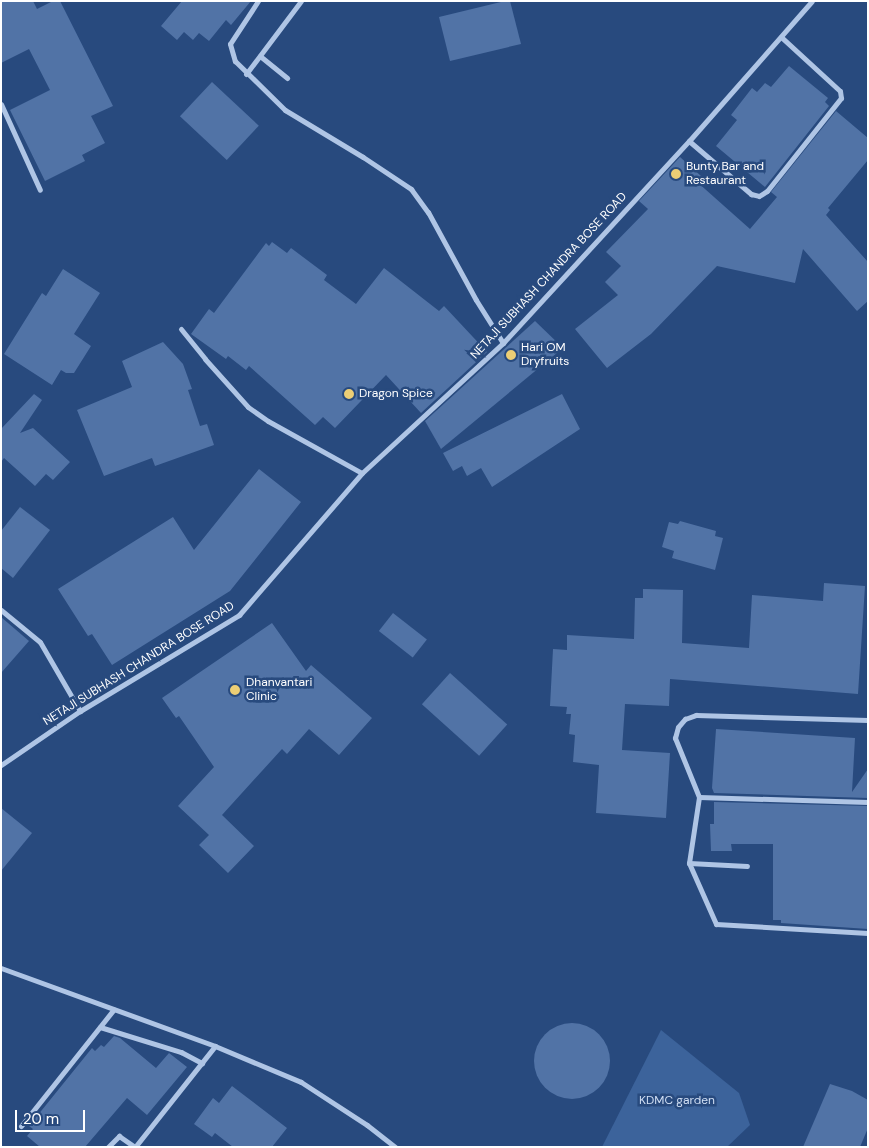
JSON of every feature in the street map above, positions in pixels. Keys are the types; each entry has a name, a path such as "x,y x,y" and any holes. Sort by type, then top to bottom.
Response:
{"street":[{"path":"258,1 230,44 235,61 246,74 285,110 363,157 411,189 422,202 476,300 503,342"},
{"path":"246,74 301,1"},
{"name":"NETAJI SUBHASH CHANDRA BOSE ROAD","path":"1,765 80,711 239,615 362,473 503,342 688,141 812,1"},
{"path":"688,141 751,194 759,196 767,191 841,98 840,91 781,37"},
{"path":"260,56 287,78"},
{"path":"1,104 40,190"},
{"path":"181,329 248,407 268,421 362,473"},
{"path":"1,610 40,642 80,711"},
{"path":"868,720 696,715 685,719 678,727 675,738 699,797 689,863 716,924 868,933"},
{"path":"699,797 868,802"},
{"path":"689,863 747,866"},
{"path":"1,968 215,1046 301,1082 367,1125 395,1147"},
{"path":"21,1126 114,1009"},
{"path":"100,1027 181,1052 202,1063"},
{"path":"108,1147 119,1136 135,1147 215,1046"}],"green space":[{"name":"KDMC garden","path":"661,1030 739,1093 750,1125 727,1147 602,1147"}],"building":[{"path":"1,1 33,1 37,9 53,1 60,1 113,106 91,116 105,143 82,155 85,161 45,181 10,110 50,90 29,49 1,63"},
{"path":"182,1 251,1 231,25 226,20 209,41 199,33 193,40 184,32 177,40 161,26"},
{"path":"510,1 521,44 450,61 439,17"},
{"path":"789,66 828,98 825,102 829,106 765,187 716,146 737,120 731,115 752,88 757,92 765,83 771,87"},
{"path":"212,82 259,126 227,160 180,116"},
{"path":"836,111 868,138 868,160 828,208 830,210 826,215 868,262 868,301 857,311 803,249 795,283 717,266 651,334 607,368 575,329 618,295 605,282 621,266 606,252 648,209 639,201 680,157 701,176 696,181 750,229 777,197 771,192"},
{"path":"272,242 287,253 291,248 327,275 324,280 356,304 384,268 439,311 444,306 487,352 421,413 386,375 335,428 323,417 315,425 249,366 246,370 228,356 226,359 191,334 209,309 214,313 266,243 269,246"},
{"path":"63,269 100,293 74,334 91,346 74,373 66,373 61,370 52,385 4,354 42,293 46,296"},
{"path":"535,321 563,348 441,449 425,421"},
{"path":"163,342 183,364 192,389 188,390 200,426 207,424 214,445 155,466 152,458 104,476 77,410 132,387 122,361"},
{"path":"34,394 42,400 20,433 33,428 70,462 53,480 46,474 35,486 4,458 1,462 1,429"},
{"path":"562,394 580,429 492,487 481,468 467,476 462,466 453,471 443,453"},
{"path":"259,469 301,502 230,591 112,665 92,634 88,636 58,589 173,517 194,550"},
{"path":"20,507 50,530 13,578 1,568 1,531"},
{"path":"680,521 716,531 715,536 723,538 715,570 672,558 674,551 662,547 669,522 678,524"},
{"path":"824,583 865,586 858,694 670,679 669,706 625,704 622,750 670,753 666,818 596,813 599,765 573,762 575,735 569,734 571,714 566,714 567,707 550,706 553,649 567,650 567,635 634,639 635,598 643,598 643,589 683,590 682,643 749,648 752,595 823,601"},
{"path":"393,613 427,639 413,658 379,631"},
{"path":"1,617 29,641 1,673"},
{"path":"272,623 306,671 311,665 372,718 339,755 309,729 287,754 282,749 222,815 254,846 228,873 199,845 209,835 178,806 214,767 179,716 176,718 162,698"},
{"path":"450,673 507,725 479,756 422,704"},
{"path":"716,729 855,738 852,792 868,769 868,798 714,793 712,788"},
{"path":"714,802 868,806 868,929 781,923 781,920 773,920 773,844 731,844 732,851 711,851 710,824 714,824"},
{"path":"1,808 32,833 1,871"},
{"path":"580,1023 593,1029 604,1040 610,1053 608,1076 593,1093 580,1099 564,1099 551,1093 536,1076 534,1053 540,1040 557,1025"},
{"path":"114,1036 120,1038 156,1068 169,1053 187,1067 147,1115 127,1098 85,1147 40,1147 27,1136 33,1129 29,1126 92,1048 95,1051 101,1045 104,1047"},
{"path":"830,1084 852,1091 868,1100 868,1128 860,1147 803,1147"},
{"path":"232,1086 287,1128 272,1147 233,1147 215,1133 212,1137 194,1124 213,1098 219,1103"}],"place":[{"name":"Bunty Bar and Restaurant","path":"676,174"},
{"name":"Hari OM Dryfruits","path":"511,355"},
{"name":"Dragon Spice","path":"349,394"},
{"name":"Dhanvantari Clinic","path":"235,690"}]}
